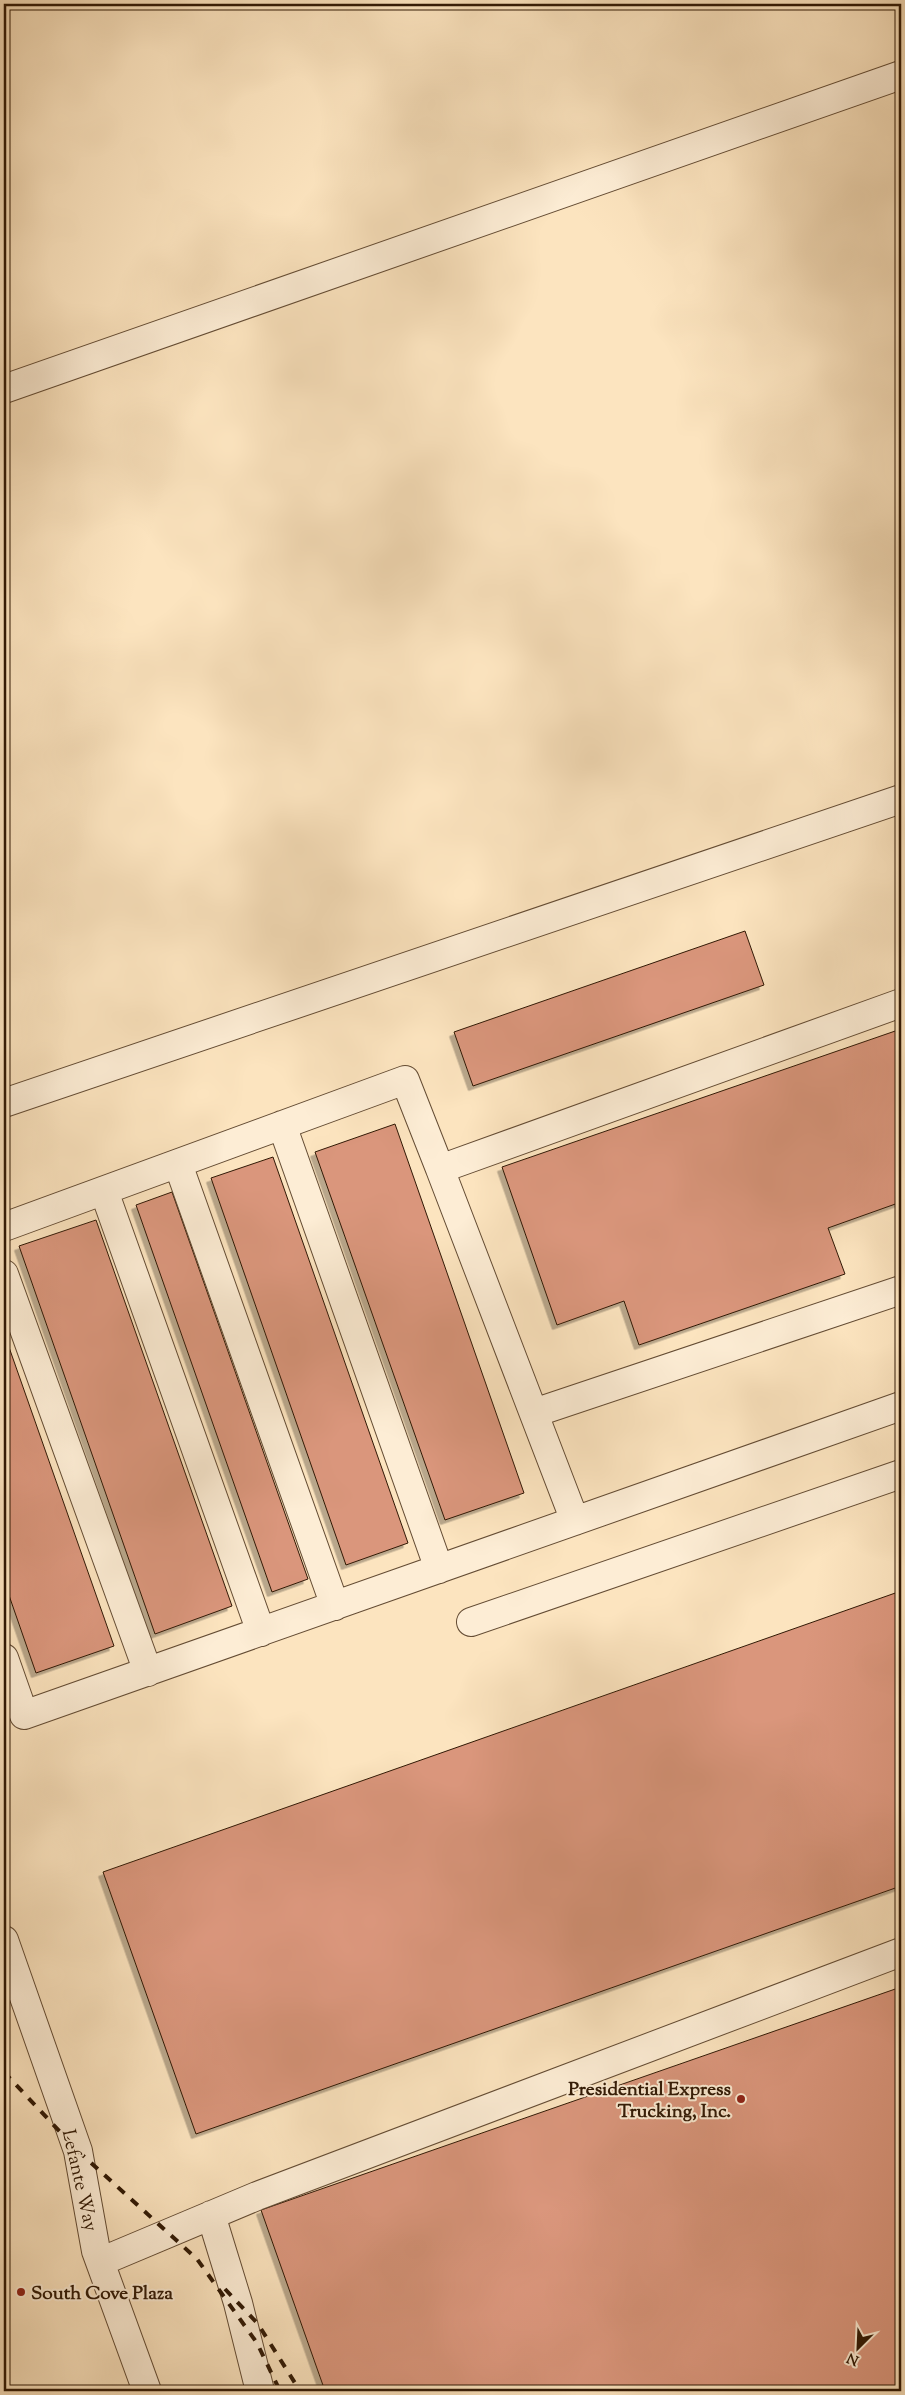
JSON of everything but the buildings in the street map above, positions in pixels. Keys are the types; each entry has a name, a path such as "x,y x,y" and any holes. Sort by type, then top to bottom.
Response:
{"street":[{"path":"4,389 901,75"},
{"path":"4,1103 901,799"},
{"path":"440,1169 901,1003"},
{"path":"4,1227 405,1080 575,1521"},
{"path":"282,1125 439,1569"},
{"path":"178,1164 335,1606"},
{"path":"104,1191 261,1632"},
{"path":"4,1274 148,1672"},
{"path":"534,1413 901,1290"},
{"path":"4,1658 14,1718 901,1406"},
{"path":"471,1622 901,1474"},
{"name":"Lefante Way","path":"4,1940 78,2151 100,2262 147,2391"},
{"path":"100,2262 211,2215 901,1952"},
{"path":"211,2215 238,2303 260,2391"}],"railway":[{"path":"4,2072 78,2151 197,2259 257,2343 280,2391"},
{"path":"225,2289 258,2324 300,2391"}],"place":[{"name":"Presidential Express Trucking, Inc.","path":"741,2099"},
{"name":"South Cove Plaza","path":"21,2292"}]}
